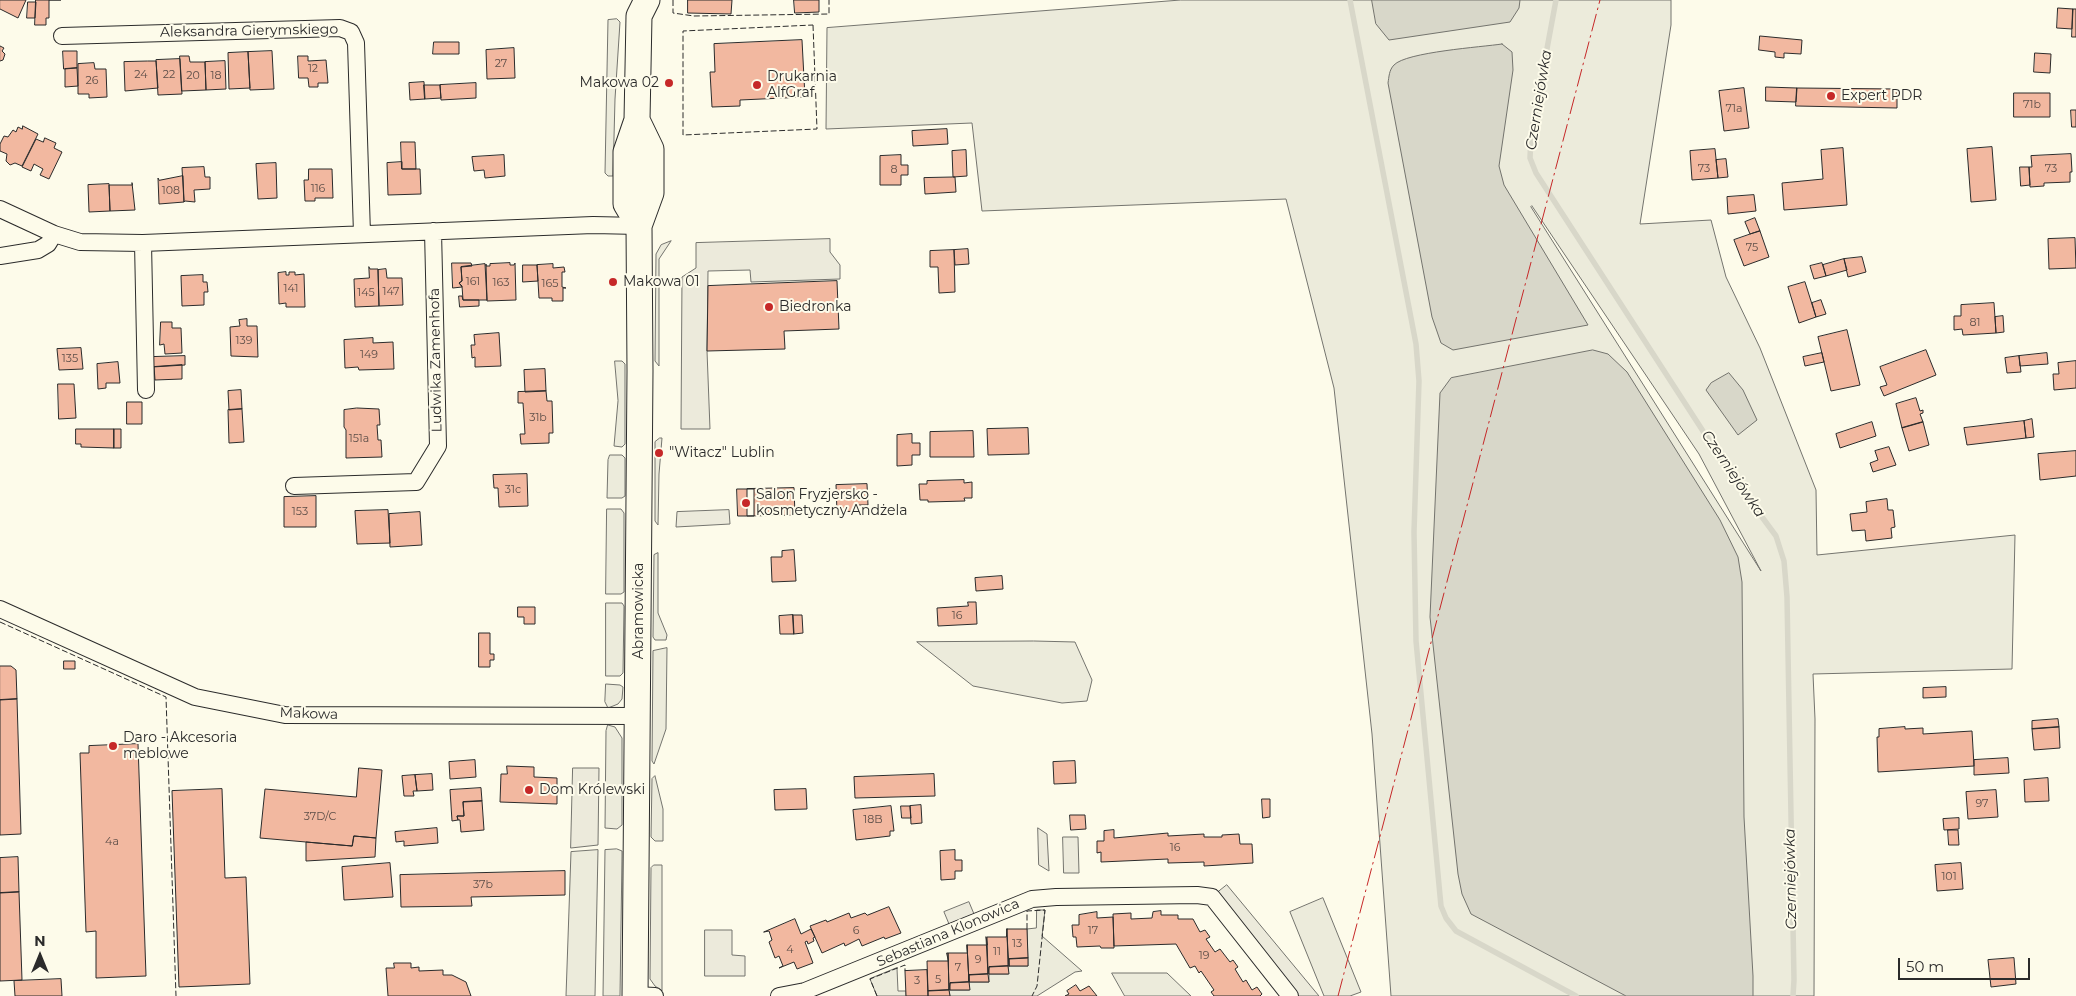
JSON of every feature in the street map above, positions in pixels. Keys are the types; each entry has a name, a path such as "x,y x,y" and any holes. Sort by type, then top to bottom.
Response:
{"main road":[{"path":"639,226 626,204 626,152 637,120 640,5"},
{"name":"Abramowicka","path":"635,996 640,380 639,226"}],"street":[{"name":"Aleksandra Gierymskiego","path":"62,36 340,28 351,32 356,43 362,234"},
{"path":"0,209 54,234 88,243 143,243 593,225 639,226"},
{"name":"Ludwika Zamenhofa","path":"294,486 416,482 438,446 433,231"},
{"path":"0,256 38,250 48,244 54,234"},
{"path":"143,243 146,390"},
{"name":"Makowa","path":"0,609 195,697 285,715 638,716"},
{"name":"Sebastiana Klonowica","path":"779,996 805,991 1032,899 1056,896 1197,895 1212,896 1290,996"},
{"path":"635,996 654,996"}],"shaded area":[{"path":"1181,0 1671,0 1671,25 1640,224 1711,220 1726,277 1760,348 1816,490 1817,555 2015,535 2012,669 1813,674 1815,719 1814,996 1391,996 1372,734 1334,388 1286,199 982,211 972,123 826,129 827,28","holes":["1532,206 1699,454 1761,571"]},
{"path":"1372,0 1520,0 1519,8 1510,22 1389,40 1376,24"},
{"path":"617,19 620,22 613,176 608,176 605,173 608,20"},
{"path":"1502,44 1512,52 1513,70 1499,166 1504,185 1588,325 1453,350 1441,343 1432,317 1388,83 1389,76 1394,65 1401,60 1428,53"},
{"path":"830,239 830,252 840,265 840,279 751,282 750,270 708,271 707,351 710,429 681,429 682,277 696,268 696,243"},
{"path":"671,241 659,259 659,366 655,361 656,254 661,245"},
{"path":"1593,350 1608,354 1627,372 1720,520 1738,557 1742,582 1744,817 1753,996 1626,996 1471,914 1462,894 1458,874 1430,617 1440,393 1451,378"},
{"path":"615,361 622,361 625,364 625,444 622,447 614,446 618,401"},
{"path":"1729,373 1743,390 1757,420 1738,435 1706,390 1711,383"},
{"path":"662,438 658,525 655,521 655,442"},
{"path":"610,455 622,455 625,458 625,496 622,498 607,498 608,460"},
{"path":"607,509 621,509 624,513 624,592 621,594 606,594"},
{"path":"729,510 730,524 676,527 677,512"},
{"path":"658,553 658,613 667,635 666,640 655,640 653,637 654,555"},
{"path":"606,603 622,603 624,606 623,673 620,676 606,676"},
{"path":"917,642 1075,642 1092,680 1087,701 1062,703 973,686"},
{"path":"667,648 666,729 654,764 652,761 653,651"},
{"path":"606,684 623,687 622,699 618,704 608,708 605,702"},
{"path":"608,725 615,727 622,738 622,825 617,829 605,828 606,731"},
{"path":"573,768 599,768 598,845 571,848"},
{"path":"655,776 663,809 663,841 655,841 651,837 652,779"},
{"path":"1038,828 1047,834 1049,871 1039,865"},
{"path":"1063,837 1078,837 1079,873 1064,873"},
{"path":"617,849 622,851 620,996 603,996 605,850"},
{"path":"598,850 595,996 566,996 571,852"},
{"path":"654,865 662,865 662,991 650,979 651,868"},
{"path":"1227,885 1319,996 1290,996 1212,897"},
{"path":"1323,898 1361,992 1350,996 1324,996 1290,912"},
{"path":"969,902 974,914 949,924 944,912"},
{"path":"1037,910 1045,910 1042,936 1082,971 1075,972 1037,996 950,996 949,990 969,990 969,982 989,982 989,974 1008,974 1008,966 1028,966 1027,929 1036,928"},
{"path":"705,930 732,930 732,955 745,956 745,976 705,976"},
{"path":"897,968 898,991 906,991 906,996 877,996 870,979"},
{"path":"1112,973 1167,973 1191,996 1125,996"}],"building":[{"path":"0,0 26,0 18,18 0,9"},
{"path":"36,0 49,0 49,18 46,18 46,25 35,25"},
{"path":"688,0 732,0 731,14 688,13"},
{"path":"794,0 819,0 819,12 795,13"},
{"path":"28,2 36,2 35,18 27,18"},
{"path":"2058,8 2073,9 2072,29 2057,28"},
{"path":"2073,9 2076,9 2076,37 2072,37"},
{"path":"1760,36 1802,40 1801,54 1784,53 1784,58 1775,57 1775,52 1759,50"},
{"name":"Drukarnia AlfGraf","path":"802,40 805,97 740,100 740,106 712,107 710,72 715,72 714,44"},
{"path":"434,42 459,42 459,54 433,54"},
{"path":"0,46 4,48 2,51 5,54 3,60 0,61"},
{"path":"514,48 515,78 487,79 486,50"},
{"path":"63,51 77,51 77,68 64,69"},
{"path":"272,51 274,89 250,90 248,52"},
{"path":"248,52 250,88 229,89 228,53"},
{"path":"2035,53 2051,54 2050,73 2034,72"},
{"path":"180,56 189,56 190,62 205,62 206,90 182,91"},
{"path":"298,56 308,56 308,61 326,60 328,83 318,83 318,87 309,87 308,78 299,78"},
{"path":"180,59 182,94 158,95 156,60"},
{"path":"156,61 158,88 125,91 124,62"},
{"path":"225,61 226,89 206,90 205,62"},
{"path":"94,63 95,69 106,69 107,97 89,98 89,94 78,94 78,64"},
{"path":"77,68 78,86 65,87 65,69"},
{"path":"424,82 425,99 410,100 409,83"},
{"path":"476,83 476,98 441,100 440,85"},
{"path":"424,85 440,85 441,98 425,99"},
{"path":"1766,87 1797,88 1796,102 1766,101"},
{"path":"1744,88 1749,128 1724,131 1719,91"},
{"path":"1797,88 1897,89 1897,108 1796,106"},
{"path":"2014,93 2050,93 2050,117 2014,117"},
{"path":"2071,110 2076,110 2076,127 2072,127"},
{"path":"23,126 38,134 22,166 15,163 10,165 6,161 7,154 0,151 0,144 4,136 8,137 13,130 16,132 18,127 22,129"},
{"path":"947,129 948,144 913,146 912,131"},
{"path":"45,138 56,143 54,148 62,152 49,179 40,175 43,169 34,164 31,171 22,167 36,139 43,142"},
{"path":"401,142 415,142 416,169 402,169"},
{"path":"1992,147 1996,200 1971,202 1967,149"},
{"path":"1843,148 1847,205 1784,210 1782,183 1823,179 1821,150"},
{"path":"1715,149 1718,178 1692,180 1690,151"},
{"path":"966,150 967,176 953,177 952,151"},
{"path":"2071,154 2072,172 2070,172 2070,182 2044,183 2044,186 2030,187 2029,167 2032,167 2031,156"},
{"path":"504,155 505,176 485,178 484,170 474,171 472,157"},
{"path":"901,155 901,165 908,165 908,175 901,175 901,185 880,185 880,156"},
{"path":"1726,159 1728,177 1718,178 1716,160"},
{"path":"402,162 402,169 420,169 421,194 388,195 387,163"},
{"path":"276,163 277,198 258,199 256,164"},
{"path":"204,167 205,177 210,177 210,189 194,190 195,202 184,202 182,168"},
{"path":"2020,167 2029,167 2030,185 2021,186"},
{"path":"309,169 332,169 333,198 315,198 315,201 305,201 304,180 308,180"},
{"path":"183,176 184,202 159,204 158,178 159,180"},
{"path":"955,177 956,192 925,194 924,178"},
{"path":"132,183 135,210 110,211 109,185 132,185"},
{"path":"109,184 110,211 89,212 88,185"},
{"path":"1754,195 1756,211 1728,214 1727,197"},
{"path":"1755,218 1760,231 1750,234 1745,222"},
{"path":"1760,231 1769,257 1744,266 1734,240"},
{"path":"2075,238 2076,268 2049,269 2048,239"},
{"path":"968,249 969,264 955,265 954,250"},
{"path":"954,250 955,292 939,293 938,267 930,267 930,251"},
{"path":"1862,257 1866,272 1848,277 1844,259"},
{"path":"1844,259 1847,270 1826,276 1823,265"},
{"path":"452,263 471,263 472,266 461,267 462,281 459,283 462,287 453,288"},
{"path":"510,263 510,265 514,265 515,263 516,300 487,301 486,266"},
{"path":"1822,263 1826,276 1814,279 1810,266"},
{"path":"485,264 487,300 463,300 462,286 459,283 462,281 461,267"},
{"path":"553,264 553,268 564,267 562,287 566,288 563,288 563,301 552,301 552,298 539,298 537,265"},
{"path":"523,265 537,265 538,281 523,282"},
{"path":"369,267 370,269 378,269 379,306 355,307 354,279 369,278"},
{"path":"386,269 387,278 402,278 403,305 379,306 378,270"},
{"path":"286,272 286,275 289,275 289,272 295,272 295,275 304,274 305,307 286,307 286,303 279,304 278,273"},
{"path":"203,275 203,282 207,282 208,292 204,292 204,305 182,306 181,276"},
{"path":"837,281 839,329 784,331 785,349 707,351 708,286"},
{"path":"1805,282 1816,317 1799,323 1788,287"},
{"path":"459,296 462,296 463,300 479,300 479,306 460,307"},
{"path":"1821,300 1826,314 1816,317 1812,303"},
{"path":"1994,303 1996,333 1963,335 1962,329 1954,330 1954,316 1961,316 1961,305"},
{"path":"2003,316 2004,332 1996,333 1995,317"},
{"path":"247,319 247,326 257,326 258,357 231,356 230,327 240,326 239,320"},
{"path":"161,322 172,322 172,328 181,328 182,353 165,354 164,344 160,345"},
{"path":"1847,330 1860,385 1831,391 1818,337"},
{"path":"499,333 501,366 475,367 475,357 472,358 471,345 475,345 474,335"},
{"path":"373,338 373,343 393,342 394,369 359,370 358,367 345,368 344,340"},
{"path":"81,348 83,369 59,370 57,349"},
{"path":"1926,350 1936,375 1884,396 1880,387 1887,385 1880,367"},
{"path":"1822,353 1824,362 1805,366 1803,357"},
{"path":"2047,353 2048,364 2020,366 2019,356"},
{"path":"185,356 185,365 152,367 152,357"},
{"path":"2019,356 2021,372 2007,373 2005,358"},
{"path":"2076,361 2076,388 2054,390 2053,374 2059,374 2058,363"},
{"path":"118,362 120,383 106,383 106,388 98,389 97,364"},
{"path":"182,365 182,379 155,380 154,367"},
{"path":"545,369 546,391 525,392 524,370"},
{"path":"58,384 74,384 76,418 59,419"},
{"path":"241,390 242,409 229,410 228,391"},
{"path":"546,391 547,401 552,401 553,433 549,433 549,443 521,444 520,434 525,434 523,403 518,403 518,392"},
{"path":"1916,398 1920,411 1923,410 1923,413 1920,414 1923,422 1902,428 1896,404"},
{"path":"127,402 142,402 142,424 127,424"},
{"path":"357,408 379,409 380,425 377,425 378,440 381,440 382,457 346,458 344,410"},
{"path":"242,409 244,442 229,443 228,410"},
{"path":"2032,419 2034,437 2026,438 2024,421"},
{"path":"2024,421 2026,438 1967,445 1964,428"},
{"path":"1872,422 1876,436 1840,448 1836,434"},
{"path":"1923,422 1929,445 1909,451 1902,428"},
{"path":"1028,428 1029,454 988,455 987,429"},
{"path":"76,429 114,429 114,448 81,447 81,444 76,444"},
{"path":"114,429 121,429 121,448 114,448"},
{"path":"973,431 974,457 930,457 930,432"},
{"path":"912,434 912,443 920,443 920,455 912,455 912,465 897,466 897,435"},
{"path":"1889,447 1896,465 1873,472 1870,463 1878,460 1875,451"},
{"path":"2076,451 2076,476 2040,480 2038,454"},
{"path":"527,474 528,506 499,507 498,488 494,488 493,475"},
{"path":"964,480 964,483 972,482 972,498 964,498 965,501 928,502 928,500 920,500 919,484 927,484 927,481"},
{"path":"867,484 868,505 858,505 858,511 837,512 836,485"},
{"path":"794,488 795,515 747,516 747,489"},
{"name":"Salon Fryzjersko - kosmetyczny Andżela","path":"737,489 754,489 754,516 738,516"},
{"path":"316,496 316,527 284,527 284,497"},
{"path":"1887,499 1888,510 1893,510 1895,527 1891,528 1892,538 1866,541 1865,530 1852,531 1850,514 1867,512 1866,502"},
{"path":"388,510 390,543 357,544 355,511"},
{"path":"420,512 422,545 390,547 389,514"},
{"path":"794,550 796,581 772,582 771,557 782,557 782,551"},
{"path":"1002,576 1003,589 976,591 975,578"},
{"path":"968,602 976,602 977,624 938,626 937,608 968,606"},
{"path":"518,607 535,607 535,624 524,624 524,617 518,617"},
{"path":"793,615 794,634 780,634 779,616"},
{"path":"793,615 802,615 803,633 794,634"},
{"path":"479,633 490,633 490,654 494,654 494,660 490,660 490,667 479,667"},
{"path":"64,661 75,661 75,669 64,669"},
{"path":"0,666 11,666 16,670 17,699 0,700"},
{"path":"1946,687 1946,697 1923,698 1923,688"},
{"path":"17,699 21,834 0,835 0,700"},
{"path":"2058,719 2059,727 2032,729 2032,721"},
{"path":"1905,727 1905,729 1923,728 1923,734 1972,731 1974,766 1878,772 1877,737 1879,737 1879,729"},
{"path":"2059,727 2060,748 2034,750 2032,729"},
{"path":"138,744 146,976 96,978 96,931 86,932 80,753 89,753 89,746"},
{"path":"2008,758 2009,773 1974,775 1974,760"},
{"path":"475,760 476,777 450,779 449,762"},
{"path":"1075,761 1076,783 1054,784 1053,762"},
{"name":"Dom Królewski","path":"507,766 534,767 534,777 557,778 557,804 500,802 501,774 507,774"},
{"path":"359,768 382,770 376,838 354,836 352,846 260,838 265,789 356,797"},
{"path":"432,774 433,790 417,791 415,775"},
{"path":"934,774 935,796 855,798 854,777"},
{"path":"415,775 417,791 413,791 414,796 404,796 402,776"},
{"path":"2048,778 2049,801 2025,802 2024,780"},
{"path":"481,788 482,801 463,802 464,816 457,816 458,820 452,821 450,790"},
{"path":"222,789 225,878 246,877 250,984 179,987 172,791"},
{"path":"806,789 807,809 775,810 774,790"},
{"path":"1996,790 1998,817 1968,819 1966,792"},
{"path":"1262,799 1270,799 1270,817 1263,818"},
{"path":"482,801 484,830 461,832 460,820 458,820 457,816 464,816 463,802"},
{"path":"921,805 922,823 911,824 910,806"},
{"path":"891,806 894,831 890,831 890,836 856,840 853,810"},
{"path":"901,806 910,806 911,818 902,818"},
{"path":"1070,815 1085,815 1086,829 1071,830"},
{"path":"1959,818 1959,829 1944,830 1943,819"},
{"path":"437,828 438,843 404,846 404,841 396,842 395,832"},
{"path":"1114,830 1114,838 1168,833 1168,836 1204,834 1204,837 1222,837 1222,835 1239,834 1240,844 1252,844 1253,863 1204,866 1204,862 1168,863 1168,859 1101,862 1101,852 1097,853 1097,841 1104,841 1104,831"},
{"path":"1948,830 1958,830 1959,845 1949,845"},
{"path":"354,836 376,838 375,857 306,861 306,842 352,846"},
{"path":"955,850 955,860 962,860 962,871 955,871 955,879 941,880 940,851"},
{"path":"18,857 19,892 0,893 0,858"},
{"path":"390,863 393,897 344,900 342,867"},
{"path":"1961,863 1963,889 1937,891 1935,865"},
{"path":"565,871 565,895 471,897 472,906 401,907 400,875"},
{"path":"19,892 22,980 0,981 0,893"},
{"path":"889,907 901,933 885,939 884,937 862,946 859,939 845,946 844,943 822,953 810,926 826,920 827,922 849,913 851,918 865,913 867,915"},
{"path":"1161,911 1161,915 1178,915 1178,919 1193,919 1200,932 1205,930 1210,937 1206,939 1215,952 1220,949 1230,962 1233,960 1238,967 1235,969 1243,982 1246,980 1252,990 1257,987 1262,994 1260,996 1214,996 1211,992 1214,990 1201,971 1199,973 1195,966 1190,968 1176,944 1114,946 1113,914 1131,913 1131,919 1152,918 1153,912"},
{"path":"1097,912 1097,918 1113,917 1114,948 1101,948 1100,946 1077,947 1076,937 1073,937 1072,925 1079,925 1079,915"},
{"path":"795,919 801,934 811,929 815,937 813,938 814,941 808,944 807,941 805,942 813,963 797,969 794,962 779,968 783,966 779,956 775,958 769,942 772,940 769,931 764,932"},
{"path":"1007,929 1008,966 989,967 988,974 987,937 1006,937"},
{"path":"1007,929 1027,929 1028,958 1009,959 1009,966"},
{"path":"967,945 986,945 988,974 969,975 969,982"},
{"path":"967,945 969,982 950,983 949,990 948,953 967,953"},
{"path":"948,953 949,990 928,991 927,961 948,961"},
{"path":"1028,958 1028,966 1009,966 1009,959"},
{"path":"2014,958 2016,984 1991,987 1988,960"},
{"path":"394,963 411,963 411,968 419,967 419,971 443,970 443,975 452,975 466,982 471,996 388,996 386,968 394,968"},
{"path":"1008,966 1009,974 989,974 989,967"},
{"path":"927,970 928,996 906,996 905,971"},
{"path":"988,974 989,982 969,982 969,975"},
{"path":"61,979 62,996 15,996 14,981"},
{"path":"969,982 970,990 950,990 950,983"},
{"path":"1076,985 1080,991 1089,986 1097,996 1065,996 1069,994 1067,991"},
{"path":"949,990 950,996 928,996 928,991"}],"waterway":[{"path":"1350,0 1416,344 1419,381 1414,532 1416,641 1441,906 1446,918 1456,931 1576,996"},
{"name":"Czerniejówka","path":"1556,0 1531,135 1530,158 1536,173 1734,479 1776,536 1784,561 1787,597 1793,996"}],"fence":[{"path":"673,0 673,13 694,16 829,14 829,0"},
{"path":"813,25 817,129 683,135 683,31 813,25"},
{"path":"0,622 166,697 176,996"},
{"path":"1027,929 1027,911 1045,910 1037,986 1032,996"},
{"path":"877,996 870,979 905,965 905,971"}],"power":[{"path":"1338,996 1600,0"}],"place":[{"name":"Makowa 02","path":"669,83"},
{"name":"Drukarnia AlfGraf","path":"757,85"},
{"name":"Expert PDR","path":"1831,96"},
{"name":"Makowa 01","path":"613,282"},
{"name":"Biedronka","path":"769,307"},
{"name":"\"Witacz\" Lublin","path":"659,453"},
{"name":"Salon Fryzjersko - kosmetyczny Andżela","path":"746,503"},
{"name":"Daro - Akcesoria meblowe","path":"113,746"},
{"name":"Dom Królewski","path":"529,790"}]}
